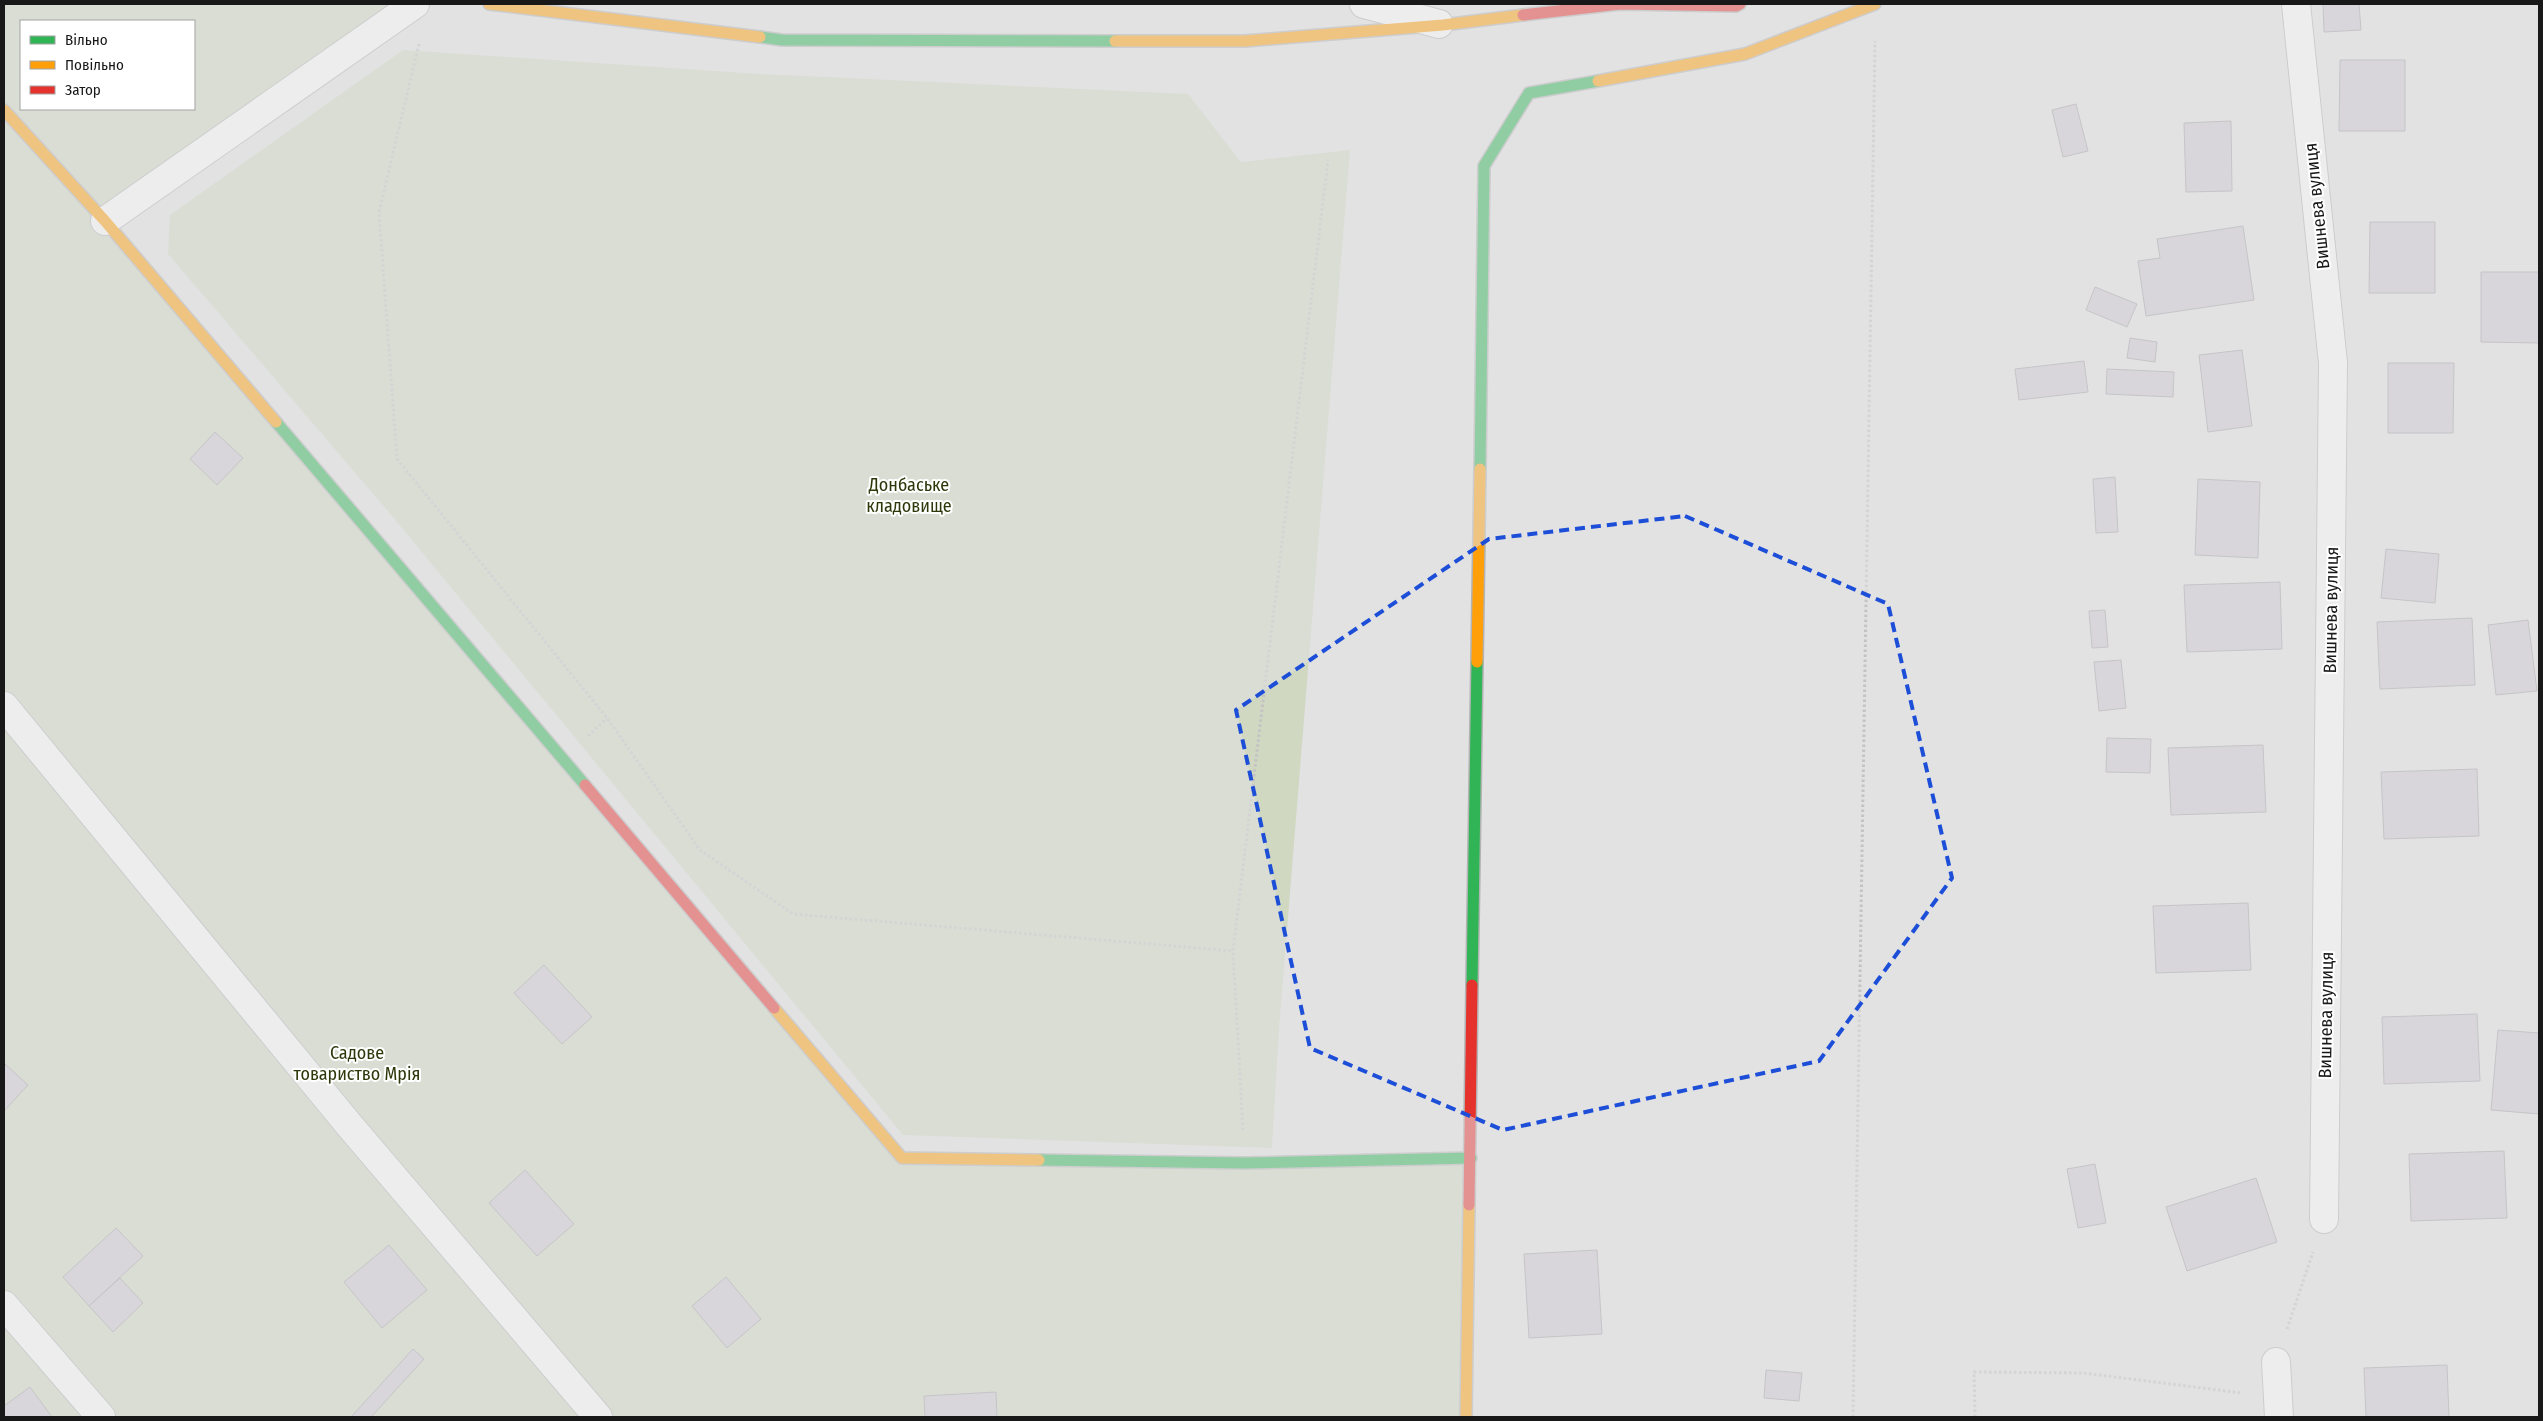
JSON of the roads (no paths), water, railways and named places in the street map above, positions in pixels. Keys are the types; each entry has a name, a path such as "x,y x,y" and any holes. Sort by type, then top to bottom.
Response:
{"street":[{"path":"105,221 416,4"},
{"path":"490,4 782,40 1245,40 1443,25 1620,4 1736,6 1740,4"},
{"path":"1364,4 1443,25"},
{"path":"1466,1417 1484,166 1529,93 1746,54 1875,4"},
{"name":"Вишнева вулиця","path":"2296,4 2333,363 2324,1219"},
{"path":"4,110 105,221 902,1158 1245,1163 1471,1158"},
{"path":"4,706 350,1126 598,1417"},
{"path":"4,1305 101,1417"},
{"path":"2276,1362 2278,1407"}],"park label":[{"name":"Донбаське кладовище","path":"909,495"},
{"name":"Садове товариство Мрія","path":"357,1063"}]}
